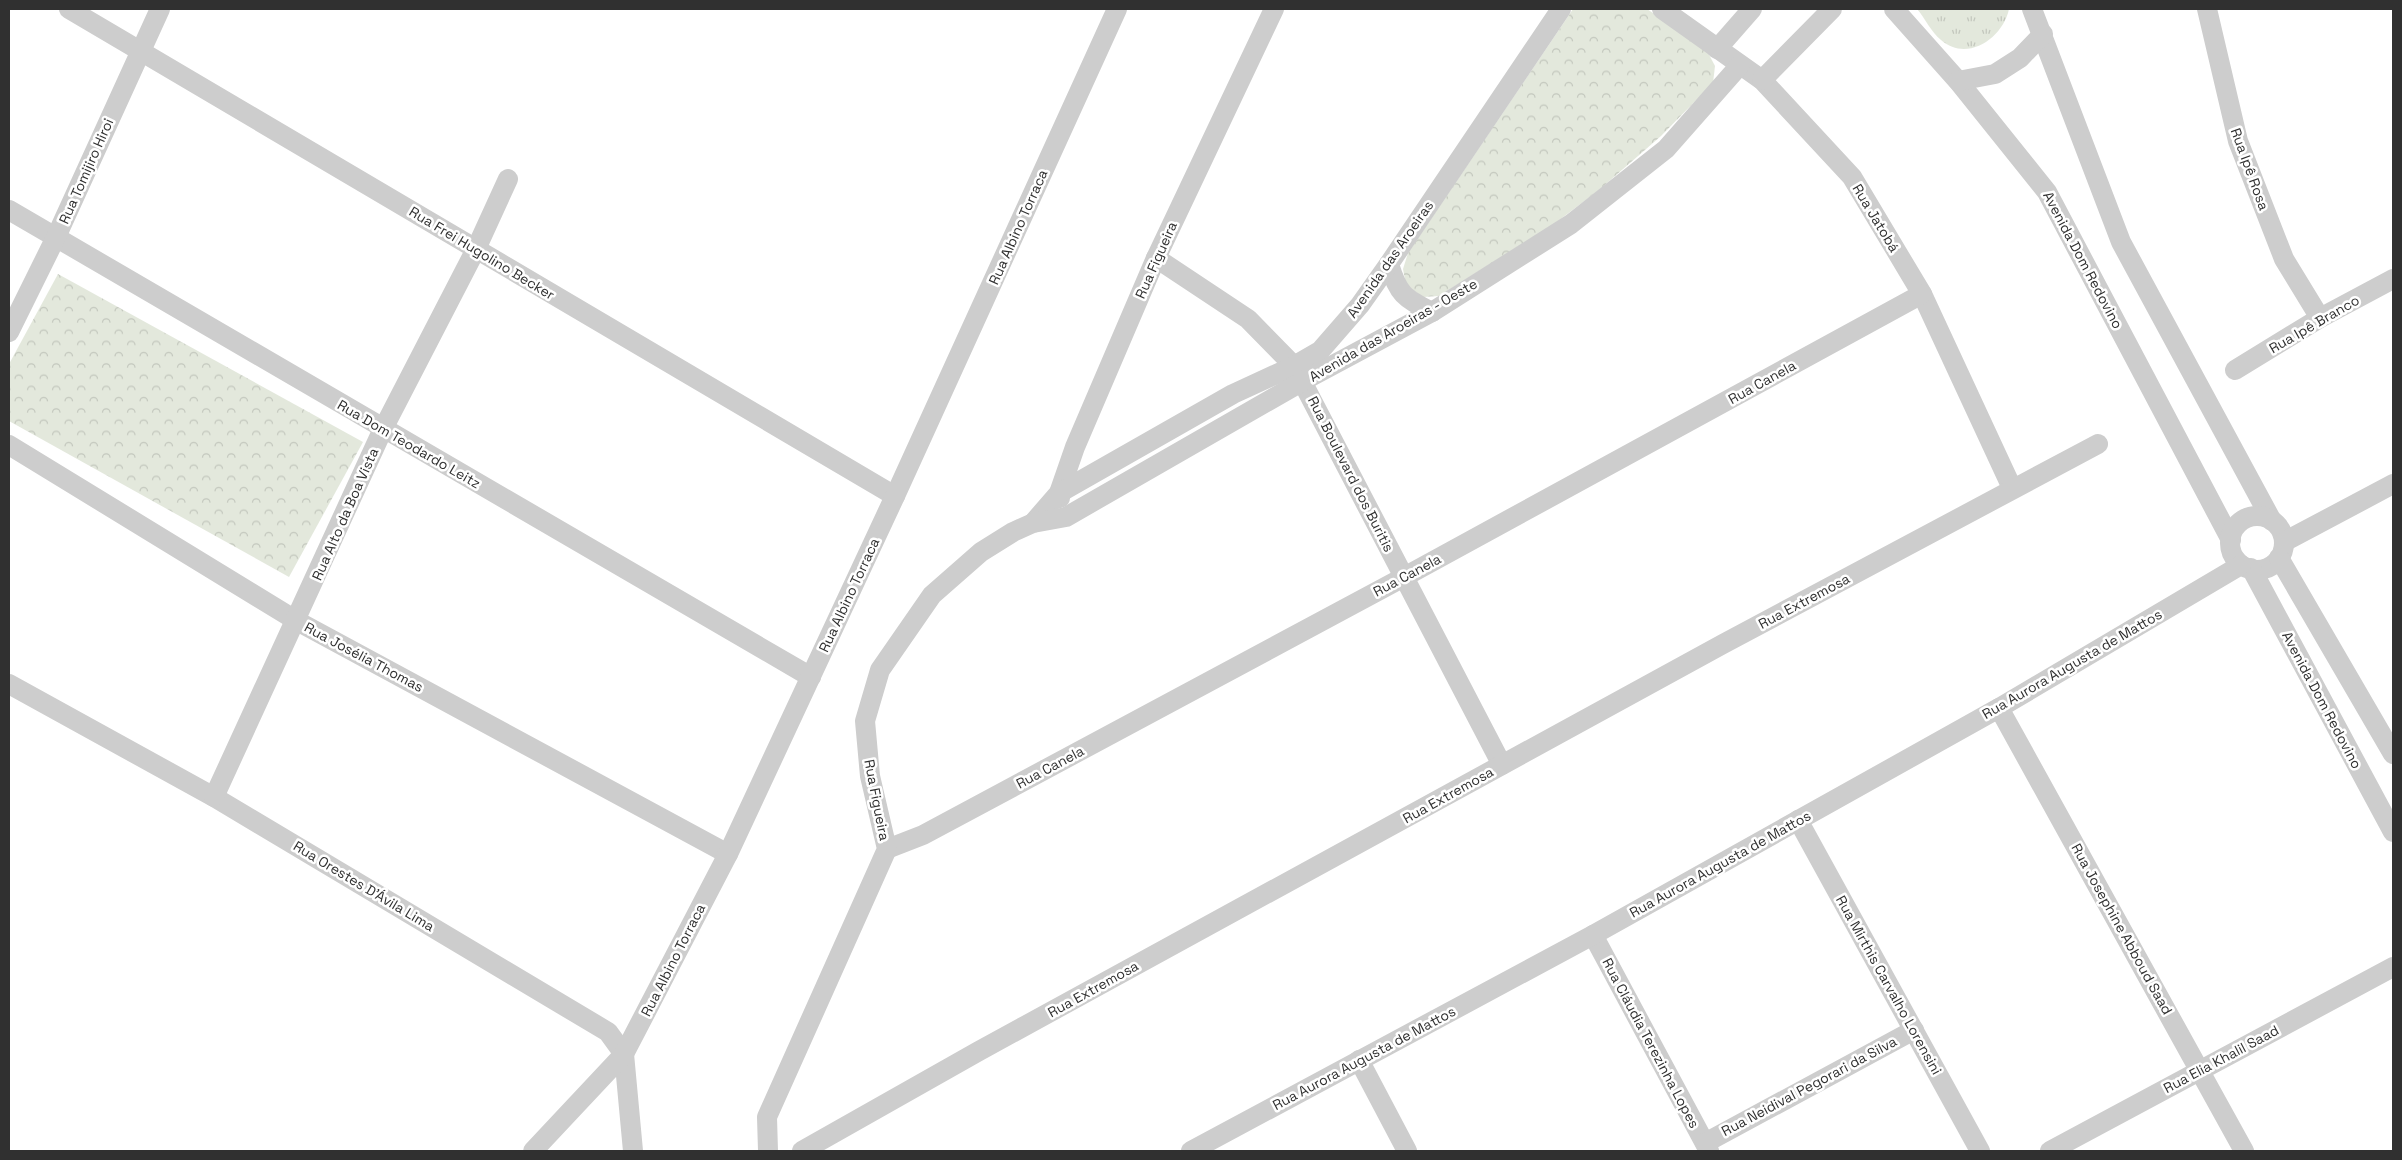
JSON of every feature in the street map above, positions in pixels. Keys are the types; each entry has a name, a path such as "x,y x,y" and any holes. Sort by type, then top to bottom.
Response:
{"street":[{"name":"Rua Frei Hugolino Becker","path":"69,9 895,496"},
{"name":"Rua Tomijiro Hiroi","path":"9,332 56,237 139,50 160,9"},
{"name":"Rua Albino Torraca","path":"533,1151 624,1054 728,854 895,496 1117,9"},
{"name":"Rua Figueira","path":"1058,493 1074,447 1156,258 1274,9"},
{"name":"Avenida das Aroeiras","path":"1033,523 1058,493 1233,394 1299,374 1360,305 1561,9"},
{"name":"Rua Jatobá","path":"1662,9 1762,80 1852,177 1922,294 2012,488"},
{"path":"1716,49 1752,9"},
{"path":"1762,80 1832,9"},
{"name":"Avenida Dom Redovino","path":"1894,9 1958,81 2047,192 2231,540"},
{"path":"2032,9 2122,242 2272,521 2283,534 2282,550 2393,754"},
{"name":"Rua Ipê Rosa","path":"2207,9 2238,141 2284,259 2320,318"},
{"path":"1958,81 1995,74 2020,58 2043,34"},
{"name":"Avenida das Aroeiras - Oeste","path":"1033,523 1066,517 1299,374 1432,312 1571,224 1666,149 1740,65"},
{"name":"Rua Alto da Boa Vista","path":"214,797 384,430 476,249 508,179"},
{"name":"Rua Dom Teodardo Leitz","path":"9,210 811,677"},
{"name":"Rua Boulevard dos Buritis","path":"1156,258 1248,319 1299,374 1502,765"},
{"path":"1389,264 1395,286 1409,300 1432,312"},
{"name":"Rua Ipê Branco","path":"2235,370 2320,318 2393,279"},
{"name":"Rua Canela","path":"887,848 923,835 1404,577 1922,294"},
{"name":"Rua Extremosa","path":"802,1151 979,1051 1502,765 2012,488 2098,444"},
{"name":"Rua Josélia Thomas","path":"9,445 297,621 728,854"},
{"path":"2272,521 2263,517 2246,518 2233,531 2231,549 2246,566 2267,567 2282,550 2393,484"},
{"path":"1058,493 1066,517"},
{"name":"Rua Figueira","path":"768,1151 766,1117 887,848 870,776 866,721 880,670 932,595 981,552 1013,532 1033,523"},
{"name":"Avenida Dom Redovino","path":"2246,566 2393,832"},
{"name":"Rua Aurora Augusta de Mattos","path":"1191,1151 1593,935 1999,708 2246,566"},
{"name":"Rua Orestes D'Ávila Lima","path":"9,684 214,797 608,1032 624,1054"},
{"name":"Rua Josephine Abboud Saad","path":"1999,708 2244,1151"},
{"name":"Rua Mirthis Carvalho Lorensini","path":"1798,820 1980,1151"},
{"name":"Rua Cláudia Terezinha Lopes","path":"1593,935 1707,1147"},
{"name":"Rua Elia Khalil Saad","path":"2050,1151 2393,967"},
{"name":"Rua Neidival Pegorari da Silva","path":"1707,1147 1914,1030"},
{"path":"624,1054 633,1151"},
{"path":"1359,1060 1407,1151"}],"green space":[{"path":"1573,9 1647,9 1706,49 1715,66 1713,83 1661,136 1599,190 1554,224 1439,296 1423,297 1406,285 1403,269 1408,253"},
{"path":"1917,9 2009,9 2000,29 1992,38 1972,48 1962,49 1951,46 1941,40"},
{"path":"58,274 363,442 289,577 9,421 9,364"}]}
